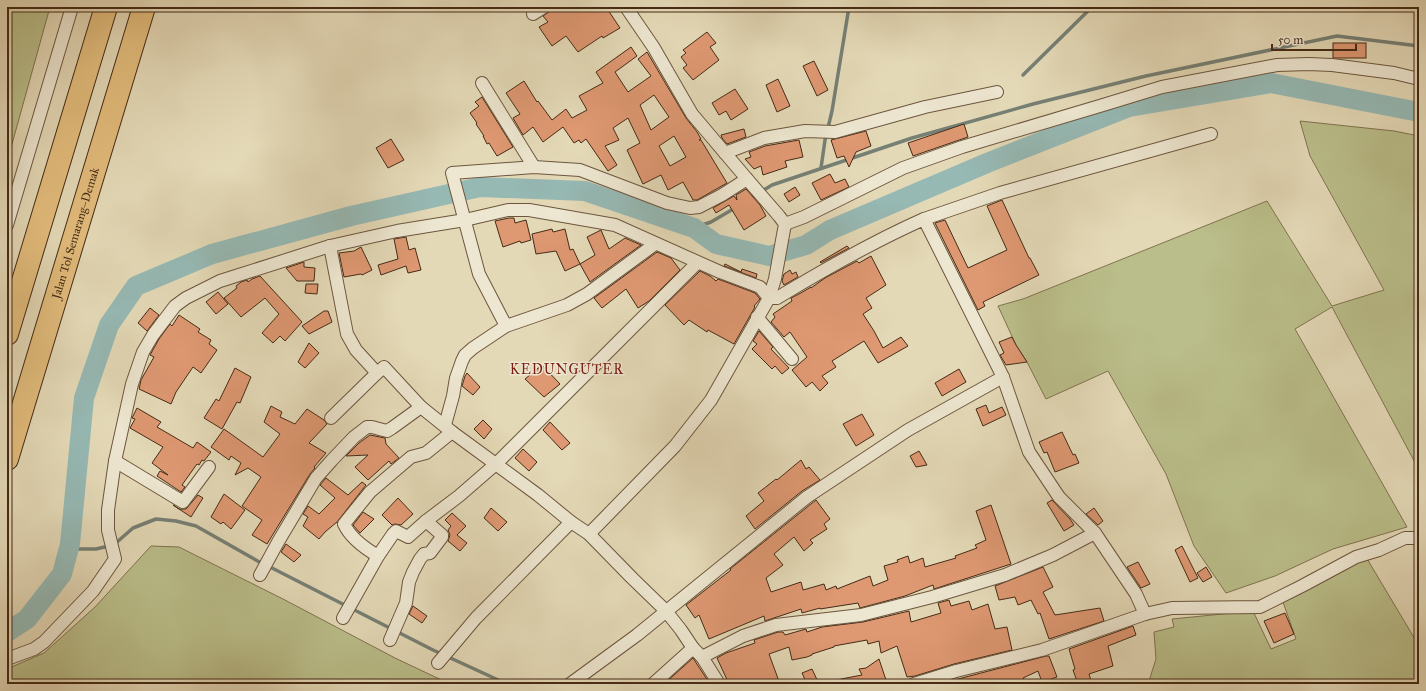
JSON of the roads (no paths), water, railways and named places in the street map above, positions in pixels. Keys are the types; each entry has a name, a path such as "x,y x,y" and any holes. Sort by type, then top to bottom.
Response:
{"highway":[{"path":"7,334 106,7"},
{"name":"Jalan Tol Semarang–Demak","path":"7,459 144,7"}],"street":[{"path":"7,225 72,7"},
{"path":"533,14 544,7"},
{"path":"589,534 675,446 711,400 769,298 775,279 782,225 750,183 692,114 654,48 626,7"},
{"path":"782,225 804,217 903,168 962,147 1103,106 1162,87 1277,65 1309,64 1332,65 1394,73 1419,79"},
{"path":"482,83 534,168"},
{"path":"725,153 764,138 805,131 835,132 925,107 997,92"},
{"path":"769,298 777,298 886,235 924,219 1000,193 1211,134"},
{"path":"506,326 479,274 452,174 534,168 580,170 667,203 690,208 698,207 750,183"},
{"path":"7,659 34,649 44,642 93,591 115,559 108,530 108,510 115,461 132,384 143,352 153,335 176,306 186,298 220,281 330,246 464,217 508,210 528,210 615,225 697,263 760,287 769,298"},
{"path":"924,219 1004,377 1030,452 1059,497 1095,533 1136,594 1145,614"},
{"path":"378,556 368,550 344,524 370,492 411,458 426,453 449,428 456,378 465,355 506,326 567,305 587,294 655,244"},
{"path":"330,246 347,334 356,350 377,373"},
{"path":"347,611 378,556 396,531 408,537 497,463 697,263"},
{"path":"758,317 792,359"},
{"path":"331,418 384,367 421,407 497,463 571,522 589,534 666,611 693,648 702,657 719,684"},
{"path":"570,684 637,635 807,497 908,430 1004,377"},
{"path":"260,575 316,478 354,437 367,427 387,430 421,407"},
{"path":"115,461 183,502 209,467"},
{"path":"392,633 406,603 409,582 416,564 424,554 430,553 442,538 442,535 426,521"},
{"path":"442,658 476,618 571,522"},
{"path":"702,657 743,636 776,625 862,615 932,597 1004,575 1053,555 1095,533"},
{"path":"914,684 956,670 1042,650 1145,614 1172,608 1260,607 1356,557 1378,550 1405,538 1419,538"},
{"path":"653,684 693,648"}],"waterway":[{"path":"821,168 849,7"},
{"path":"1023,75 1092,7"},
{"path":"749,199 772,185 912,138 1033,104 1146,76 1337,36 1419,46"},
{"path":"7,632 27,619 62,574 70,544 84,398 109,325 136,286 212,254 351,216 480,187 585,191 694,228 716,244 769,256 806,245 830,230 987,163 1129,107 1271,83 1419,112"},
{"path":"694,228 711,222 735,208"},
{"path":"117,542 133,528 156,519 176,521 196,526 263,564"},
{"path":"68,549 96,549 109,546"},
{"path":"268,566 433,650 507,684"}],"district":[{"name":"KEDUNGUTER","path":"567,369"}]}
